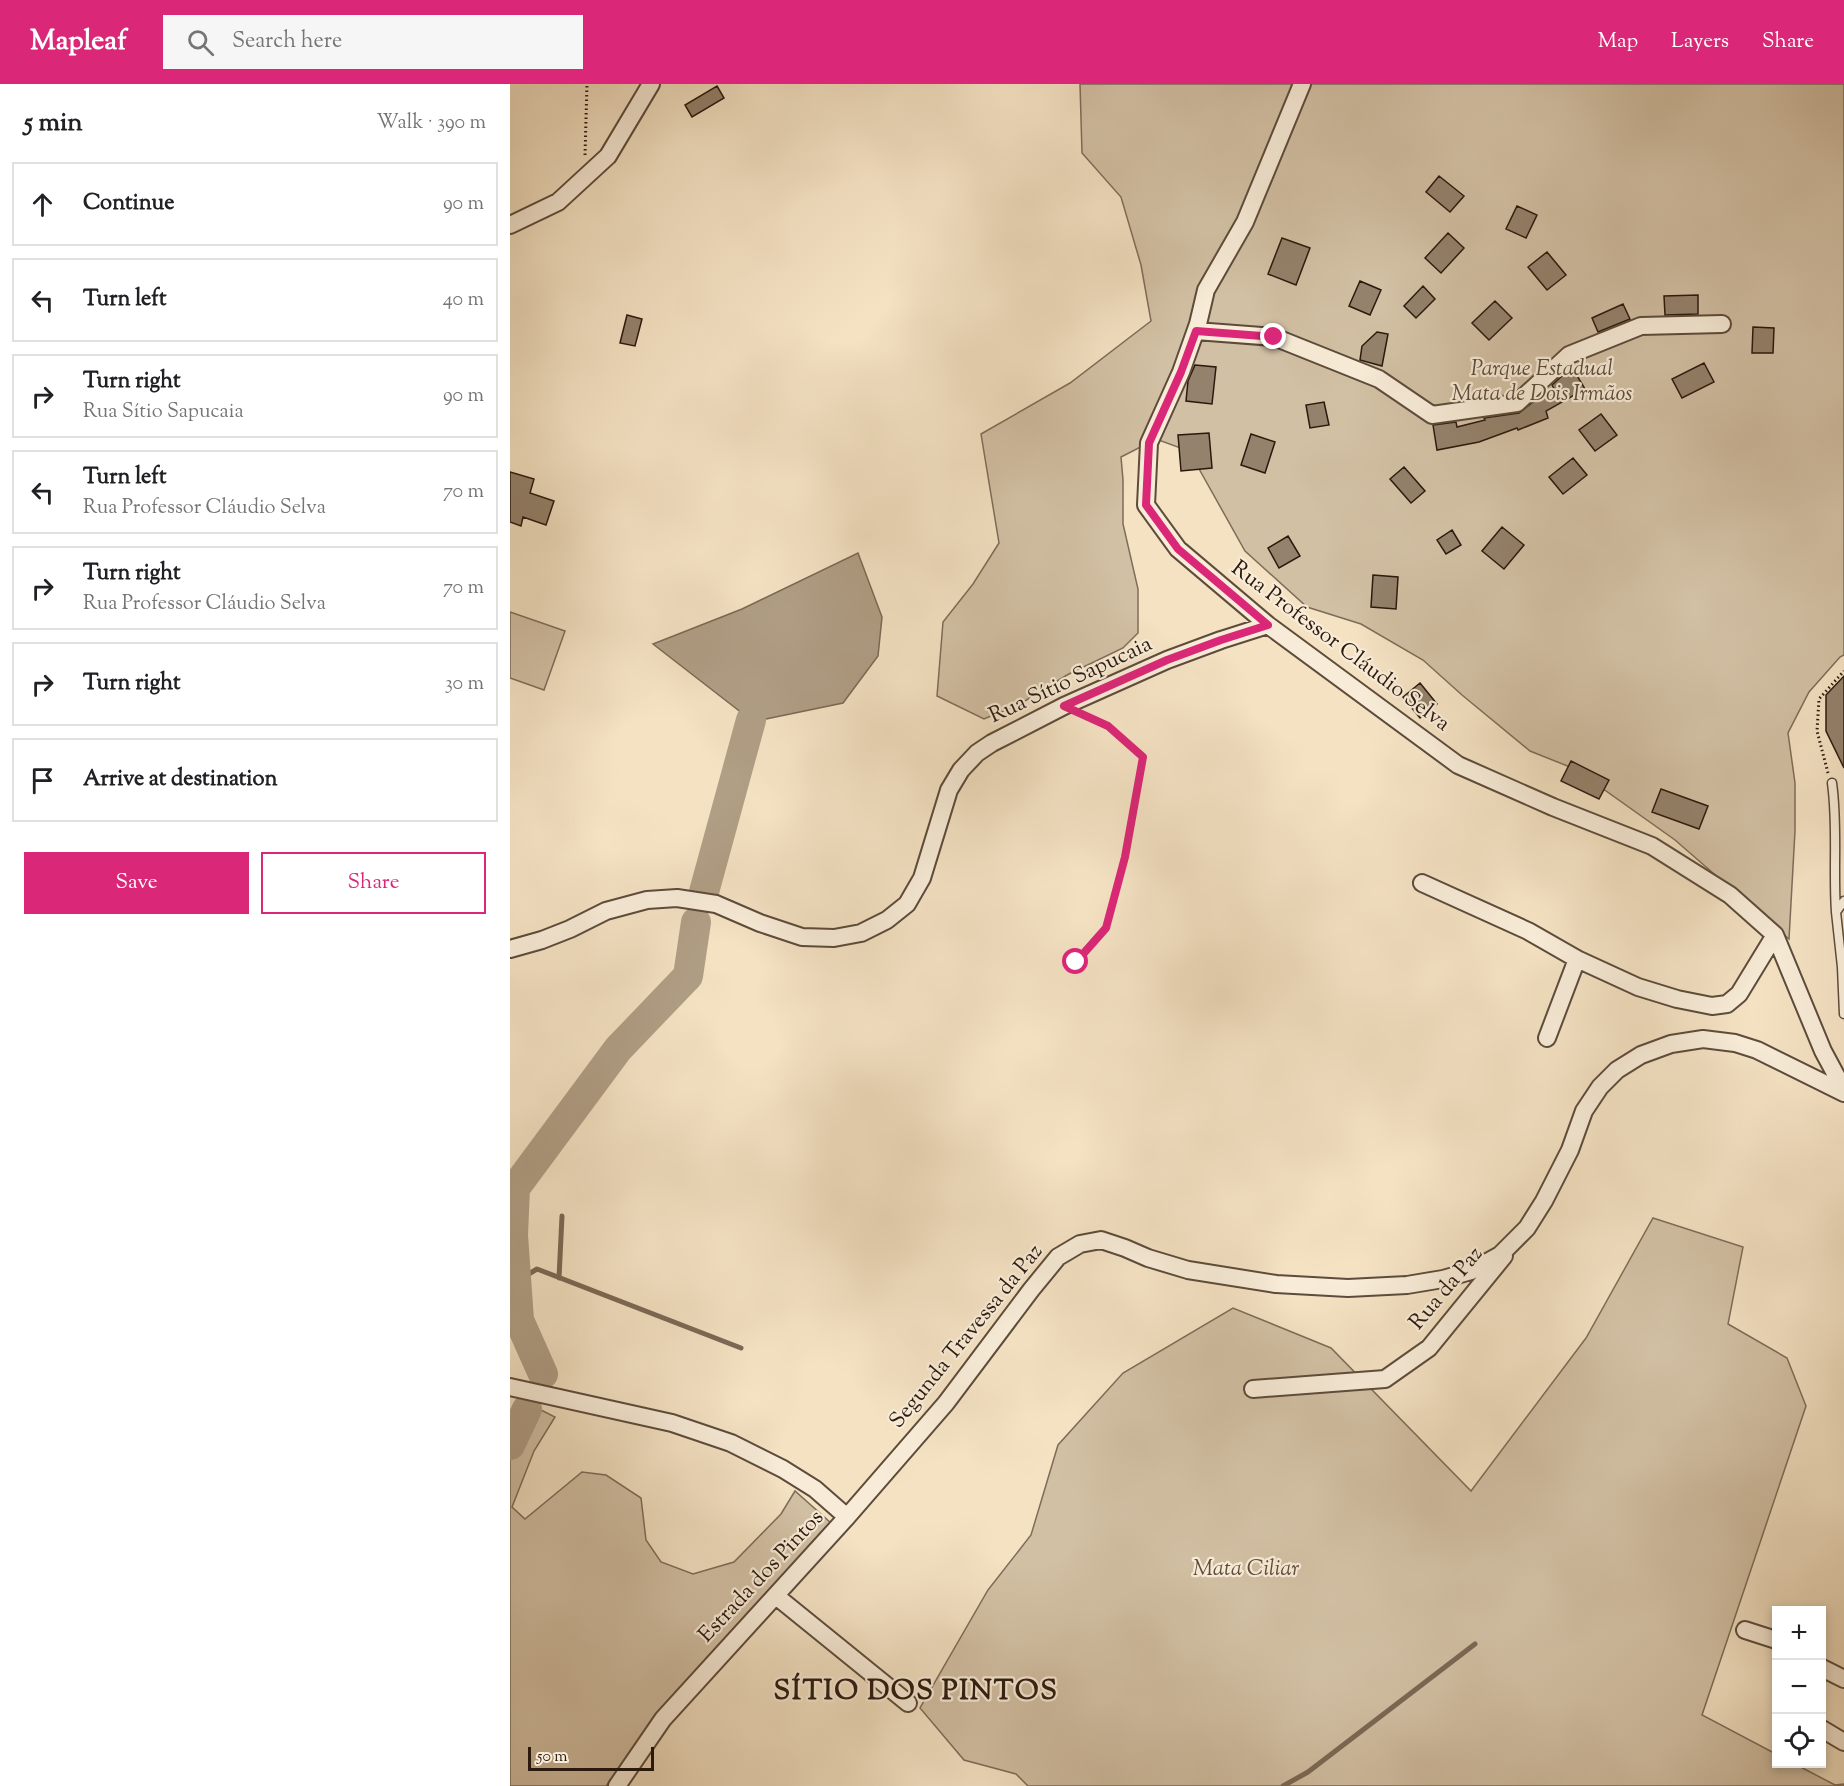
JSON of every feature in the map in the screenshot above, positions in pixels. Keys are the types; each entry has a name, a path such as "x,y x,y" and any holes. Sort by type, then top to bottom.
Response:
{"street":[{"path":"510,225 558,202 608,156 651,84"},
{"name":"Rua Professor Cláudio Selva","path":"1302,84 1245,222 1206,290 1196,331 1181,372 1149,443 1146,505 1178,549 1268,625 1458,765 1553,807 1652,846 1730,895 1775,935 1823,1051 1844,1091"},
{"path":"1196,331 1274,337 1379,380 1432,415 1517,403 1569,355 1641,326 1722,324"},
{"name":"Rua Sítio Sapucaia","path":"510,949 561,933 606,911 647,900 677,898 716,904 760,923 802,937 834,938 861,933 886,920 907,904 922,878 949,790 977,753 992,742 1064,706 1167,660 1268,625"},
{"path":"1422,883 1528,932 1577,959 1638,987 1677,999 1712,1006 1727,1004 1739,994 1775,935"},
{"path":"1547,1038 1577,959"},
{"name":"Segunda Travessa da Paz","path":"847,1517 946,1402 1058,1257 1080,1244 1101,1240 1188,1270 1276,1284 1348,1288 1407,1285 1443,1279 1471,1271 1500,1256 1527,1228 1544,1201 1570,1150 1584,1111 1600,1087 1617,1070 1641,1055 1671,1044 1703,1039 1735,1043 1757,1050 1844,1091"},
{"name":"Rua da Paz","path":"1253,1389 1385,1379 1429,1348 1527,1228"},
{"name":"Estrada dos Pintos","path":"510,1387 672,1423 731,1443 783,1468 815,1489 847,1517 663,1719 617,1786"},
{"path":"776,1596 908,1703"},
{"path":"1744,1630 1772,1639"},
{"path":"1826,1670 1844,1679"},
{"path":"1826,1732 1844,1742"}],"lane":[{"path":"1833,783 1835,803 1834,888 1843,966 1844,1014"},
{"path":"1836,912 1844,901"}],"path":[{"path":"584,178 587,84"},
{"path":"1833,783 1825,765 1817,731 1819,699 1844,670"},
{"path":"1064,706 1108,726 1143,757 1125,857 1106,928 1076,962"}],"green space":[{"name":"Parque Estadual Mata de Dois Irmãos","path":"1080,84 1844,84 1844,655 1809,692 1788,733 1795,783 1795,831 1789,939 1675,840 1575,769 1530,751 1423,660 1361,624 1307,607 1245,551 1189,451 1156,439 1121,457 1123,524 1138,589 1138,633 1123,648 1067,675 1020,704 984,719 937,696 943,622 973,584 999,543 981,434 1070,383 1151,321 1141,265 1121,197 1082,153"},
{"path":"510,612 565,631 544,690 510,678"},
{"name":"Mata Ciliar","path":"1653,1218 1743,1247 1728,1324 1787,1358 1806,1406 1702,1715 1772,1752 1772,1768 1803,1768 1835,1785 1844,1784 1844,1786 1028,1786 1016,1774 964,1760 920,1708 988,1590 1031,1535 1058,1445 1123,1373 1233,1308 1331,1348 1471,1491 1586,1338"},
{"path":"524,1404 555,1417 534,1451 512,1507 525,1519 582,1472 606,1475 641,1498 646,1540 661,1562 693,1574 734,1562 781,1514 795,1491 831,1523 670,1698 606,1786 510,1786 510,1435"}],"shaded area":[{"path":"858,553 882,617 878,656 843,703 751,720 653,644 742,609"}],"building":[{"path":"717,86 724,98 692,117 685,105"},
{"path":"1439,176 1464,196 1450,212 1426,192"},
{"path":"1517,206 1537,215 1526,238 1506,229"},
{"path":"1448,233 1464,248 1441,273 1425,258"},
{"path":"1282,238 1310,248 1296,285 1268,274"},
{"path":"1547,252 1566,275 1547,290 1528,267"},
{"path":"1360,281 1381,290 1370,315 1349,306"},
{"path":"1423,286 1435,299 1416,318 1404,306"},
{"path":"1698,295 1698,314 1665,315 1664,296"},
{"path":"1495,301 1512,318 1489,340 1472,323"},
{"path":"1623,304 1630,319 1598,332 1592,318"},
{"path":"627,315 642,319 635,346 620,343"},
{"path":"1753,327 1774,328 1773,353 1752,353"},
{"path":"1377,332 1388,334 1382,366 1360,360 1362,346"},
{"path":"1704,363 1714,382 1682,398 1672,379"},
{"path":"1195,365 1216,367 1212,404 1186,401 1188,381"},
{"path":"1573,369 1585,389 1546,411 1548,418 1479,442 1437,450 1433,425 1456,422 1457,427 1485,420 1484,418 1519,413 1533,402 1556,393 1552,385"},
{"path":"1324,402 1329,425 1310,428 1306,405"},
{"path":"1601,414 1617,435 1595,451 1579,430"},
{"path":"1209,433 1212,468 1181,471 1178,435"},
{"path":"1251,434 1275,442 1265,473 1241,465"},
{"path":"1573,458 1587,475 1563,494 1549,477"},
{"path":"1404,467 1425,491 1411,503 1390,479"},
{"path":"510,472 534,479 530,493 554,501 546,525 523,517 521,526 510,522"},
{"path":"1502,527 1524,545 1504,569 1482,551"},
{"path":"1452,530 1461,545 1446,554 1437,540"},
{"path":"1288,536 1300,556 1279,568 1268,548"},
{"path":"1373,575 1398,577 1396,609 1371,607"},
{"path":"1844,676 1844,768 1826,731 1826,695"},
{"path":"1420,683 1437,704 1420,718 1403,697"},
{"path":"1571,761 1609,780 1599,799 1561,781"},
{"path":"1661,789 1708,806 1699,829 1652,812"}],"waterway":[{"path":"704,892 751,720"},
{"path":"543,1374 519,1320 513,1235 515,1188 618,1049 688,976 696,922"},
{"path":"559,1278 562,1216"},
{"path":"517,1281 537,1269 741,1348"},
{"path":"510,1445 527,1409"},
{"path":"1283,1786 1308,1772 1475,1644"}],"district":[{"name":"SÍTIO DOS PINTOS","path":"916,1692"}],"route":[{"path":"1076,962 1106,928 1125,857 1143,757 1108,726 1064,706 1167,660 1268,625 1178,549 1146,505 1149,443 1181,372 1196,331 1274,337"}]}
